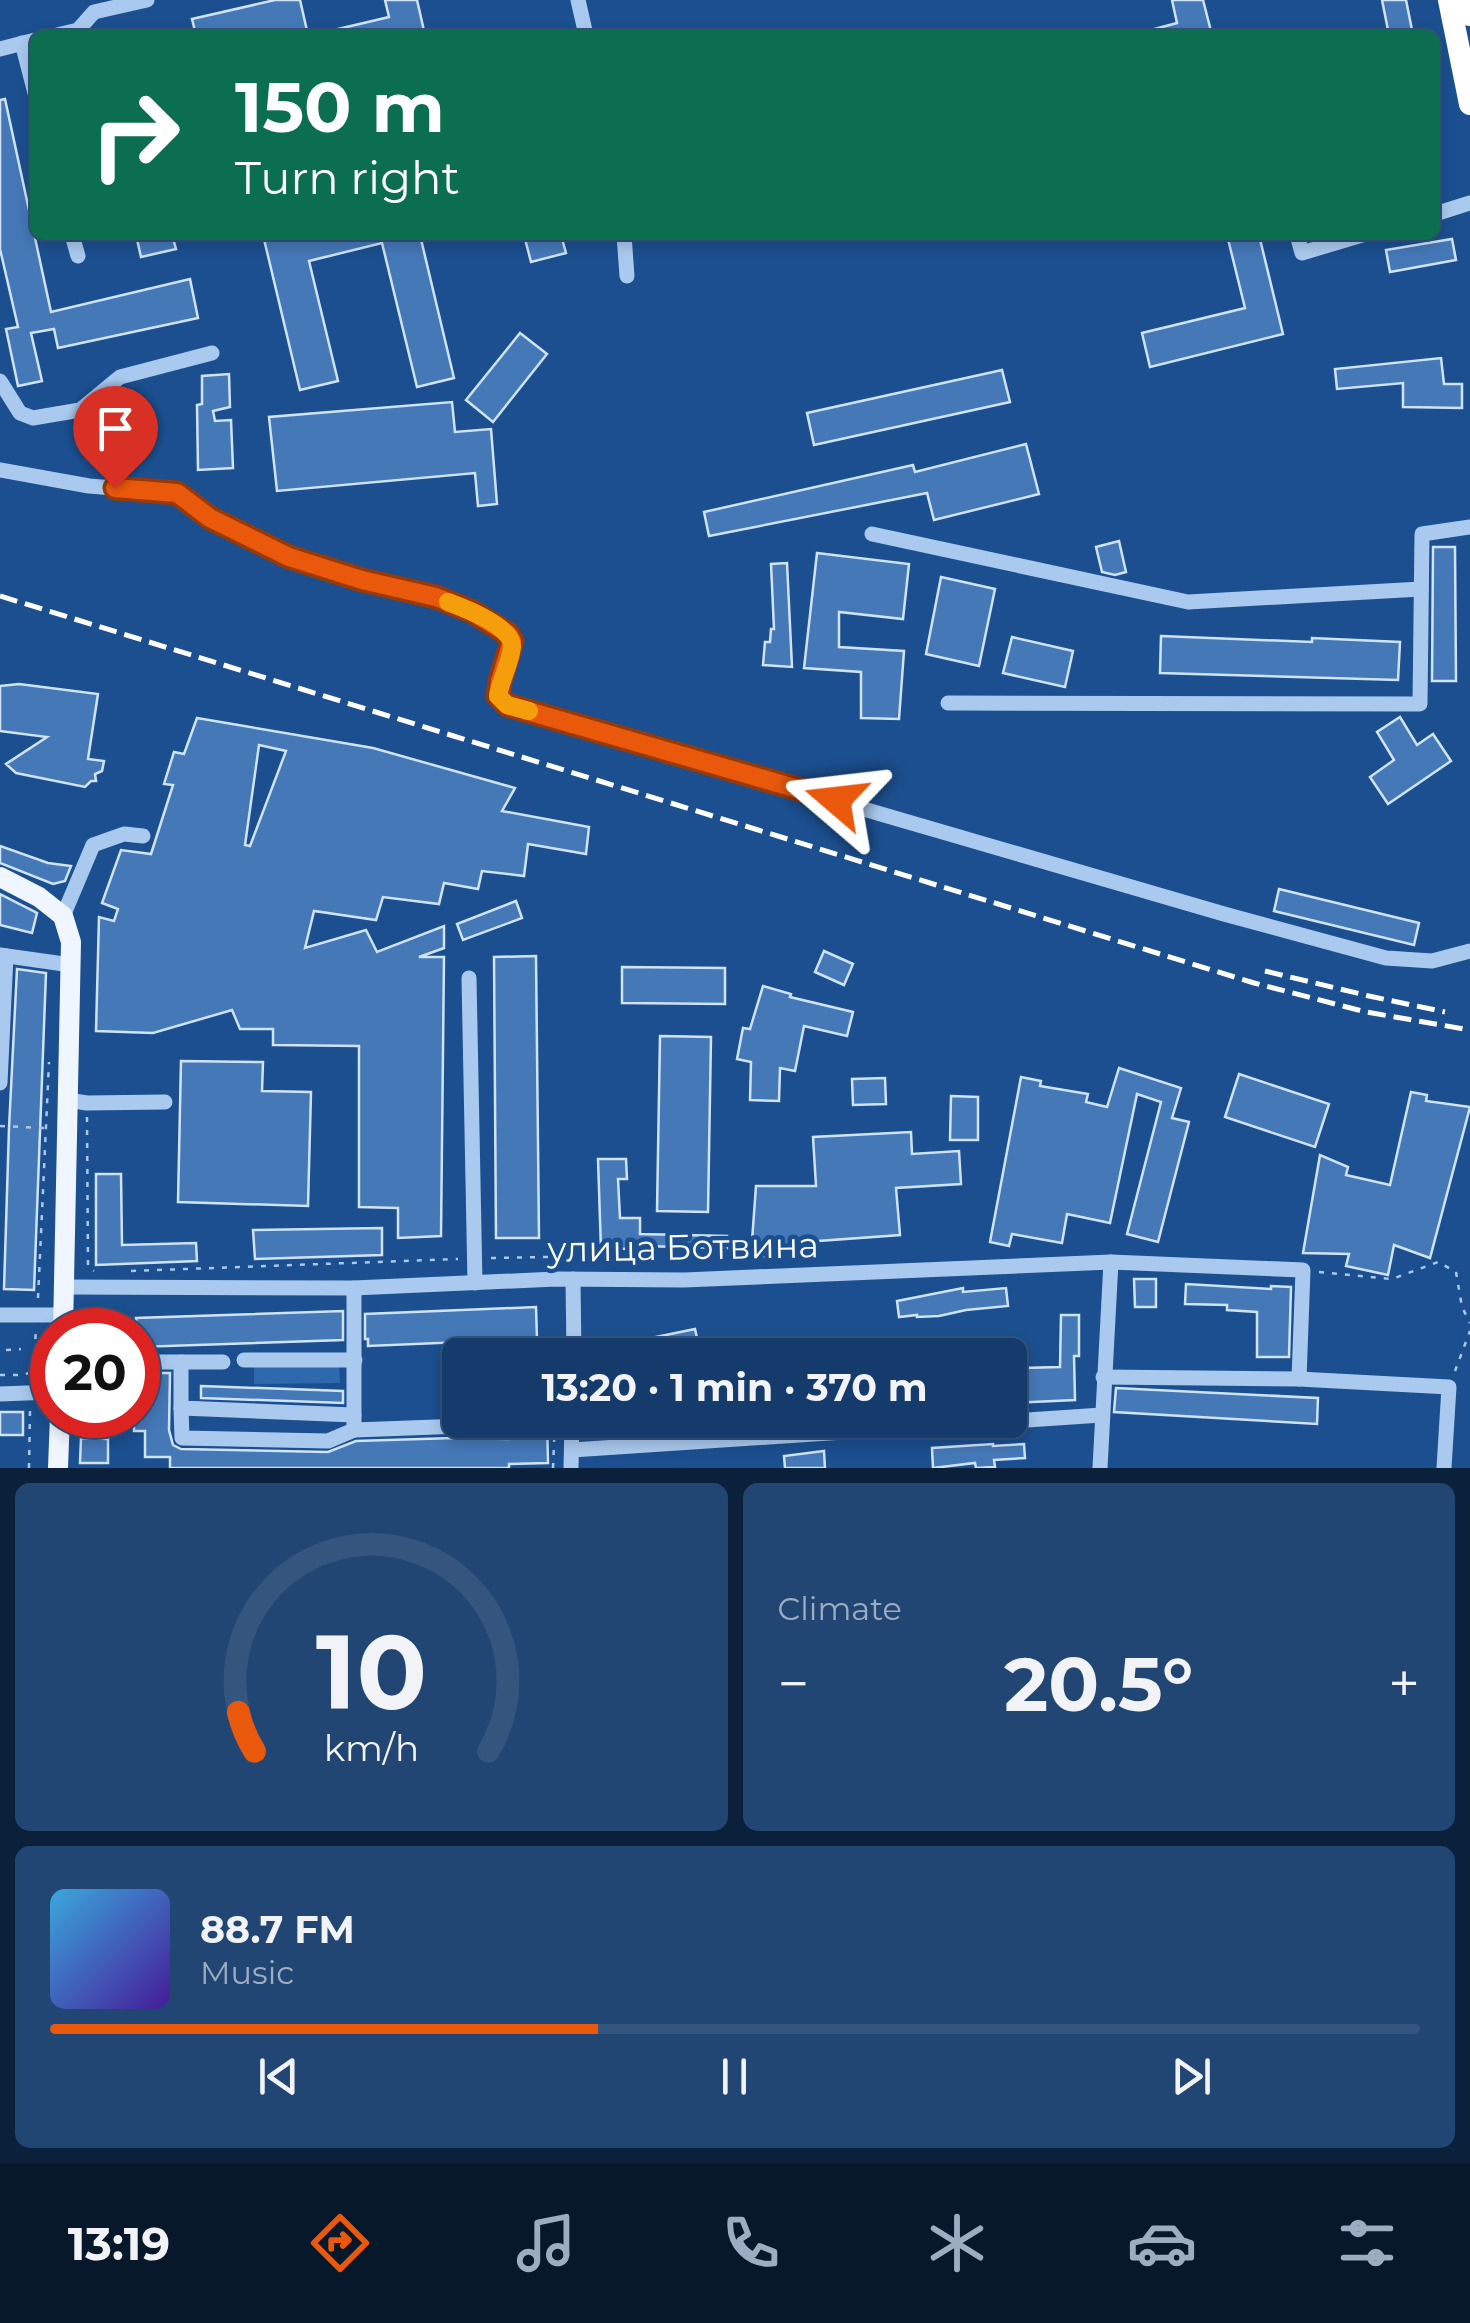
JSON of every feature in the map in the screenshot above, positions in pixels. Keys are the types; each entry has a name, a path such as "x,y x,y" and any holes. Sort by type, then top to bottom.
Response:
{"highway":[{"path":"1449,0 1470,104"},
{"path":"1467,0 1470,14"}],"main road":[{"path":"0,877 39,897 63,916 71,942 77,1102 63,1308"},
{"path":"58,1468 59,1438"}],"street":[{"path":"78,30 93,6 147,0"},
{"path":"578,0 585,30"},
{"path":"0,49 28,42"},
{"path":"1440,213 1470,204"},
{"path":"73,240 78,256"},
{"path":"624,240 627,276"},
{"path":"1298,240 1302,253 1345,240"},
{"path":"2,388 20,414 33,418 80,410 120,377 212,353"},
{"path":"0,470 89,486 177,493 210,518 289,557 362,580 436,597 473,612 508,634 512,641 498,696 507,705 1386,958 1432,961 1470,951"},
{"path":"948,704 1420,704 1422,534 1470,527"},
{"path":"872,534 1188,602 1422,589"},
{"path":"63,916 93,845 124,834 143,836"},
{"path":"0,1082 3,955 71,965"},
{"path":"468,978 476,1283"},
{"path":"77,1102 165,1102"},
{"path":"1100,1468 1111,1262"},
{"name":"улица Ботвина","path":"64,1287 354,1288 684,1280 1111,1262 1303,1270"},
{"path":"1299,1379 1303,1270"},
{"path":"574,1280 574,1338"},
{"path":"354,1288 354,1422"},
{"path":"0,1314 30,1314"},
{"path":"244,1360 354,1360"},
{"path":"160,1362 223,1362"},
{"path":"181,1362 182,1438 328,1441 354,1422"},
{"path":"1103,1377 1299,1379 1449,1387 1444,1468"},
{"path":"0,1394 30,1393"},
{"path":"181,1408 442,1425"},
{"path":"572,1450 1102,1415"},
{"path":"571,1468 572,1438"}],"path":[{"path":"37,1308 50,1054"},
{"path":"77,1102 88,1266 94,1272"},
{"path":"0,1126 45,1128"},
{"path":"132,1270 605,1256"},
{"path":"1303,1270 1392,1279 1438,1262 1456,1272 1462,1307 1470,1323"},
{"path":"1449,1387 1470,1331"},
{"path":"6,1350 21,1349"},
{"path":"0,1375 30,1372"},
{"path":"29,1468 30,1407"},
{"path":"553,1468 554,1438"}],"shaded area":[{"path":"339,1364 340,1383 254,1384 254,1365"}],"building":[{"path":"275,0 300,0 307,30 195,30 192,19"},
{"path":"385,0 417,0 424,30 334,30 389,17"},
{"path":"1172,0 1203,0 1211,30 1151,30 1177,23"},
{"path":"1382,0 1406,0 1412,30 1388,30"},
{"path":"5,99 30,215 30,240 35,240 51,312 190,279 198,318 58,348 54,329 31,333 42,381 18,386 6,329 18,327 0,249 0,100"},
{"path":"1452,239 1456,260 1390,272 1386,250"},
{"path":"137,240 173,240 176,249 141,257"},
{"path":"264,240 421,240 454,378 417,387 382,243 309,261 338,381 300,390"},
{"path":"525,240 562,240 566,253 531,262"},
{"path":"1228,240 1260,240 1283,334 1150,367 1142,333 1245,308"},
{"path":"520,333 547,354 493,422 466,400"},
{"path":"1441,358 1444,384 1462,384 1462,408 1403,407 1403,383 1337,389 1335,369"},
{"path":"1002,370 1010,402 814,445 807,413"},
{"path":"229,374 230,407 213,411 215,421 231,420 233,468 198,470 197,405 202,404 202,376"},
{"path":"452,402 455,432 491,429 497,504 478,506 475,473 277,491 269,417"},
{"path":"1026,444 1039,494 934,520 927,493 709,536 704,512 913,465 915,472"},
{"path":"1119,541 1126,572 1102,572 1096,547"},
{"path":"1433,547 1455,547 1456,681 1432,681"},
{"path":"817,553 909,564 903,619 839,612 839,647 904,651 899,719 861,718 861,672 804,668"},
{"path":"787,563 792,667 763,665 765,642 770,642 774,629 771,564"},
{"path":"941,577 995,589 979,666 926,654"},
{"path":"1161,636 1400,642 1398,680 1160,673"},
{"path":"1012,637 1073,651 1065,687 1003,673"},
{"path":"19,684 98,694 88,759 104,761 102,771 95,774 96,781 85,787 16,773 6,764 47,737 0,731 0,686"},
{"path":"1400,717 1417,745 1433,734 1451,761 1388,804 1370,777 1394,760 1377,732"},
{"path":"197,718 373,748 515,788 502,811 589,827 586,854 528,844 524,876 482,871 478,889 444,883 439,904 383,897 376,920 314,911 305,948 366,930 377,952 444,926 444,948 419,957 444,957 441,1236 398,1238 398,1208 359,1207 359,1046 273,1045 273,1029 240,1029 232,1010 153,1033 96,1031 99,917 114,921 118,909 102,903 121,850 151,854 173,785 164,784 174,752 184,754","holes":["259,745 286,751 250,846 245,845"]},
{"path":"0,846 48,863 71,866 65,881 53,884 0,863"},
{"path":"1279,889 1419,923 1414,945 1274,911"},
{"path":"0,894 37,913 32,933 0,925"},
{"path":"516,901 522,918 463,940 457,924"},
{"path":"824,951 853,964 844,985 815,972"},
{"path":"536,956 539,1238 496,1238 494,957"},
{"path":"622,967 725,968 725,1004 622,1003"},
{"path":"17,969 46,973 34,1290 4,1289"},
{"path":"763,986 791,994 790,997 853,1012 847,1036 804,1026 795,1071 780,1068 779,1101 750,1100 751,1062 737,1059 743,1028 750,1029"},
{"path":"660,1036 711,1037 708,1212 657,1211"},
{"path":"181,1061 263,1062 262,1091 311,1092 308,1206 178,1202"},
{"path":"1119,1068 1181,1088 1172,1118 1189,1122 1158,1242 1127,1234 1161,1102 1137,1094 1110,1223 1067,1214 1062,1243 1012,1234 1009,1246 990,1242 1021,1077 1041,1081 1040,1086 1088,1094 1086,1102 1107,1107"},
{"path":"1239,1074 1329,1104 1315,1147 1225,1117"},
{"path":"885,1078 886,1104 853,1105 852,1079"},
{"path":"1411,1092 1427,1095 1426,1101 1470,1107 1430,1258 1394,1245 1388,1275 1346,1266 1349,1254 1303,1253 1320,1155 1348,1167 1346,1175 1390,1185"},
{"path":"951,1096 978,1097 978,1140 950,1140"},
{"path":"911,1132 912,1154 959,1151 961,1184 896,1188 900,1235 805,1242 805,1251 776,1252 775,1257 751,1255 756,1186 816,1186 813,1137"},
{"path":"598,1159 626,1159 627,1179 618,1179 620,1218 640,1218 640,1234 727,1236 727,1248 640,1246 601,1250"},
{"path":"96,1174 121,1174 122,1245 196,1243 197,1261 96,1265"},
{"path":"382,1228 382,1255 255,1259 253,1230"},
{"path":"1134,1279 1156,1279 1156,1307 1135,1307"},
{"path":"1186,1284 1291,1287 1289,1357 1257,1357 1257,1312 1227,1310 1227,1305 1185,1304"},
{"path":"963,1288 963,1292 1006,1288 1008,1306 939,1316 899,1317 897,1301"},
{"path":"536,1307 537,1338 442,1338 442,1343 368,1346 365,1314"},
{"path":"343,1311 343,1340 160,1346 160,1317"},
{"path":"1061,1315 1079,1315 1079,1356 1074,1356 1075,1400 1027,1402 1027,1368 1060,1367"},
{"path":"695,1329 697,1338 651,1338"},
{"path":"160,1373 170,1373 169,1430 173,1445 181,1449 328,1452 356,1441 547,1438 548,1463 509,1464 509,1468 170,1468 170,1457 145,1457 145,1438 160,1438"},
{"path":"201,1386 343,1391 343,1403 201,1398"},
{"path":"1116,1388 1318,1398 1317,1424 1114,1412"},
{"path":"0,1412 23,1412 23,1435 0,1435"},
{"path":"81,1438 108,1439 108,1463 80,1463"},
{"path":"1024,1444 1025,1458 994,1460 995,1467 976,1468 975,1463 933,1468 932,1448"},
{"path":"824,1451 825,1468 785,1468 784,1456"}],"railway":[{"path":"0,596 1254,983 1366,1012 1470,1030"},
{"path":"1265,971 1445,1012"}],"slow traffic":[{"path":"448,602 508,634 512,648 498,696 507,705 529,711"}],"route":[{"path":"115,488 177,493 210,518 289,557 362,580 436,597 473,612 508,634 512,641 498,696 507,705 836,800"}]}
